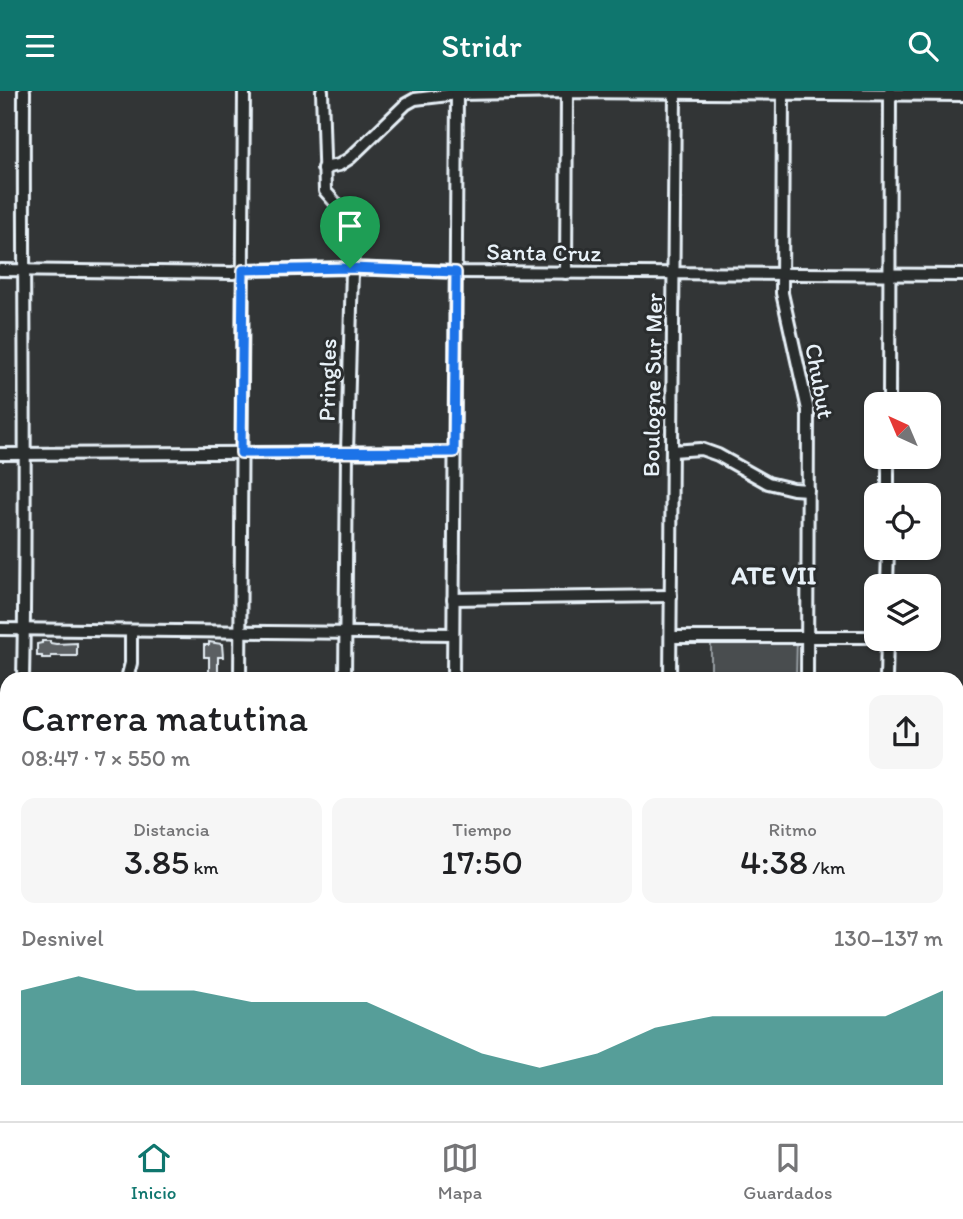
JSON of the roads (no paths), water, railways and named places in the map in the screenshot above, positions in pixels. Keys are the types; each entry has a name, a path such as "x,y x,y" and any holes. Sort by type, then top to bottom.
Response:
{"street":[{"path":"23,672 26,456 24,91"},
{"path":"240,672 244,91"},
{"name":"Pringles","path":"321,91 325,191 349,218 352,226 345,672"},
{"path":"566,273 567,91"},
{"path":"323,168 339,165 350,158 405,104 415,99 457,92 963,95"},
{"path":"453,672 457,92"},
{"name":"Boulogne Sur Mer","path":"670,672 675,92"},
{"name":"Chubut","path":"783,92 782,293 808,410 807,672"},
{"path":"889,392 890,93"},
{"name":"Santa Cruz","path":"0,270 233,273 243,270 350,268 456,272 963,275"},
{"path":"672,451 701,450 718,455 768,483 808,490"},
{"path":"0,454 26,456 454,452"},
{"path":"453,599 671,596"},
{"path":"0,629 453,633"},
{"path":"129,672 131,632"},
{"path":"671,637 864,637"},
{"path":"886,672 887,651"}],"district":[{"name":"ATE VII","path":"774,575"}]}
